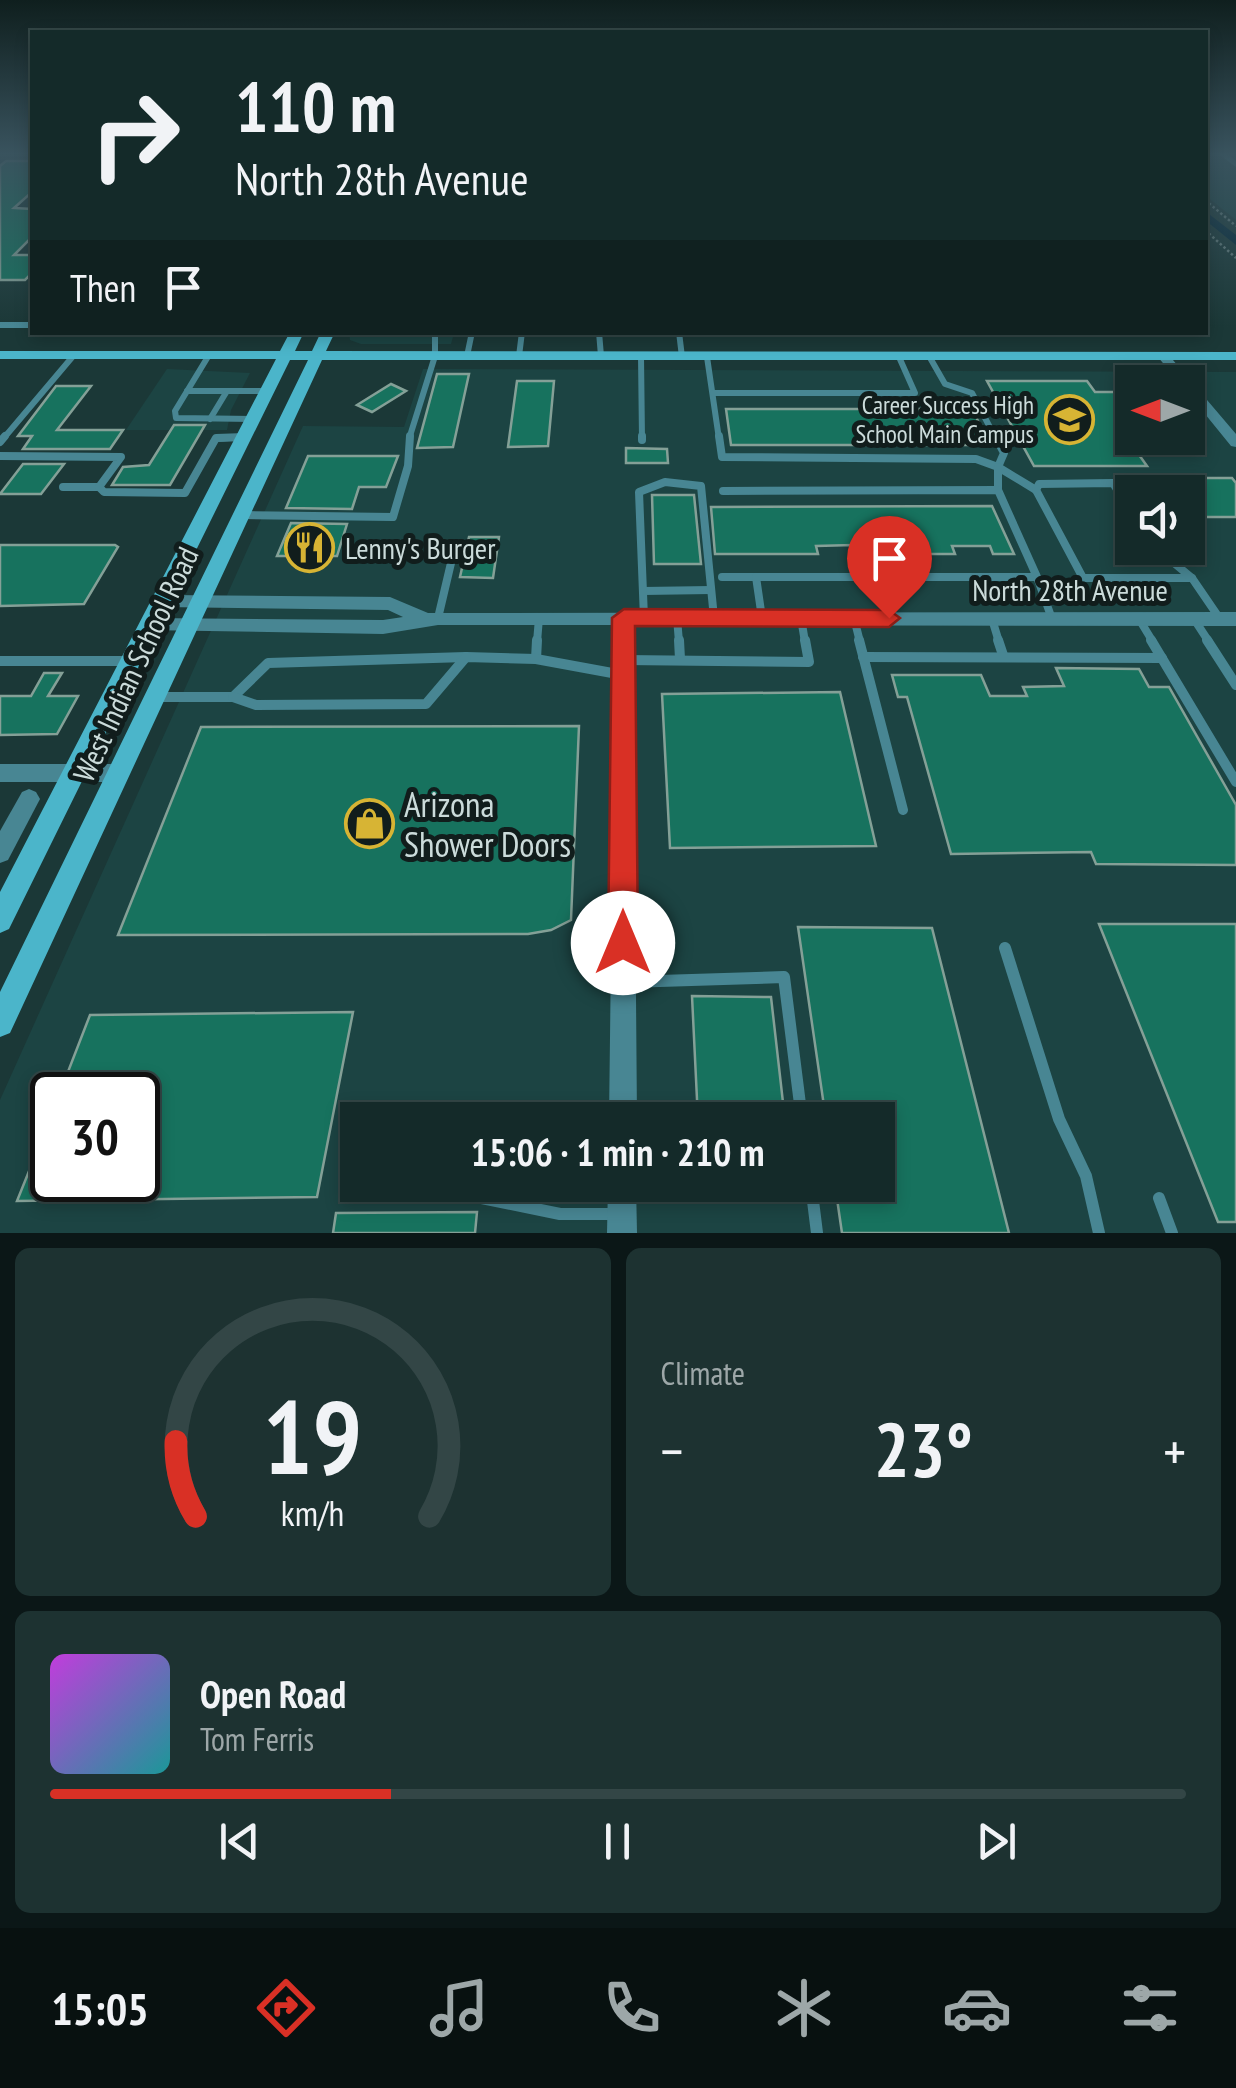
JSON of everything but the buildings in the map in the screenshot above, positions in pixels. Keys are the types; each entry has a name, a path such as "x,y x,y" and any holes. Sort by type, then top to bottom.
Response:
{"main road":[{"name":"West Indian School Road","path":"0,920 295,335"},
{"name":"West Indian School Road","path":"0,1023 327,335"},
{"path":"0,354 1236,356"}],"street":[{"path":"1163,356 1170,365"},
{"path":"1205,406 1236,443"},
{"name":"North 28th Avenue","path":"163,601 390,604 430,618"},
{"name":"North 28th Avenue","path":"151,626 383,628 430,618 1228,620"},
{"path":"622,1102 623,667 634,618"},
{"path":"0,773 119,773"},
{"path":"0,852 29,799"}],"lane":[{"path":"0,325 30,325"},
{"path":"0,442 95,335"},
{"path":"242,515 393,517 408,466 408,443 436,356 435,335"},
{"path":"467,356 471,335"},
{"path":"519,356 522,335"},
{"path":"599,335 601,356"},
{"path":"679,335 682,357"},
{"path":"209,355 175,411 176,418 210,418 249,428"},
{"path":"641,356 642,440"},
{"path":"928,356 946,384 972,393 1004,454 998,467 998,490 1052,619"},
{"path":"707,357 722,457 976,458 1036,490 1083,578 1192,578"},
{"path":"713,393 915,393 899,357"},
{"path":"187,391 268,391"},
{"path":"210,418 227,391"},
{"path":"62,487 185,493 216,438 249,428"},
{"path":"0,456 121,457 98,488"},
{"path":"634,618 642,591 639,492 665,482 701,486 714,618"},
{"path":"1036,490 1040,484 1113,484 1115,487"},
{"path":"723,490 998,490"},
{"path":"430,618 451,564"},
{"path":"1176,565 1228,620"},
{"path":"722,577 1036,577"},
{"path":"756,577 762,618"},
{"path":"642,591 711,590"},
{"path":"536,659 539,618"},
{"path":"677,618 680,659"},
{"path":"232,697 268,663 466,656 623,667 680,659 809,662 800,618"},
{"path":"854,618 902,810"},
{"path":"992,618 1004,655"},
{"path":"1139,619 1236,782"},
{"path":"1194,619 1236,685"},
{"path":"155,697 232,697 256,704 426,704 466,656"},
{"path":"864,656 1162,658"},
{"path":"0,661 132,661"},
{"path":"1005,948 1060,1119 1086,1176 1099,1233"},
{"path":"623,982 784,977 800,1102"},
{"path":"1160,1198 1172,1233"},
{"path":"501,1202 560,1214 622,1211"},
{"path":"813,1202 817,1233"}],"path":[{"path":"1208,233 1236,258"}],"shaded area":[{"path":"349,335 453,335 451,344 361,344 350,340"},
{"path":"167,369 250,373 231,410 227,430 126,430"},
{"path":"423,369 1115,372 1115,455 1205,455 1205,372 1236,372 1236,1233 0,1233 0,1100 303,426 404,427"}],"waterway":[{"path":"1208,217 1236,241"}],"place":[{"name":"Career Success High School Main Campus","path":"1069,419"},
{"name":"Lenny's Burger","path":"310,547"},
{"name":"Arizona Shower Doors","path":"369,824"}],"route":[{"path":"623,943 624,618 889,618"}]}
